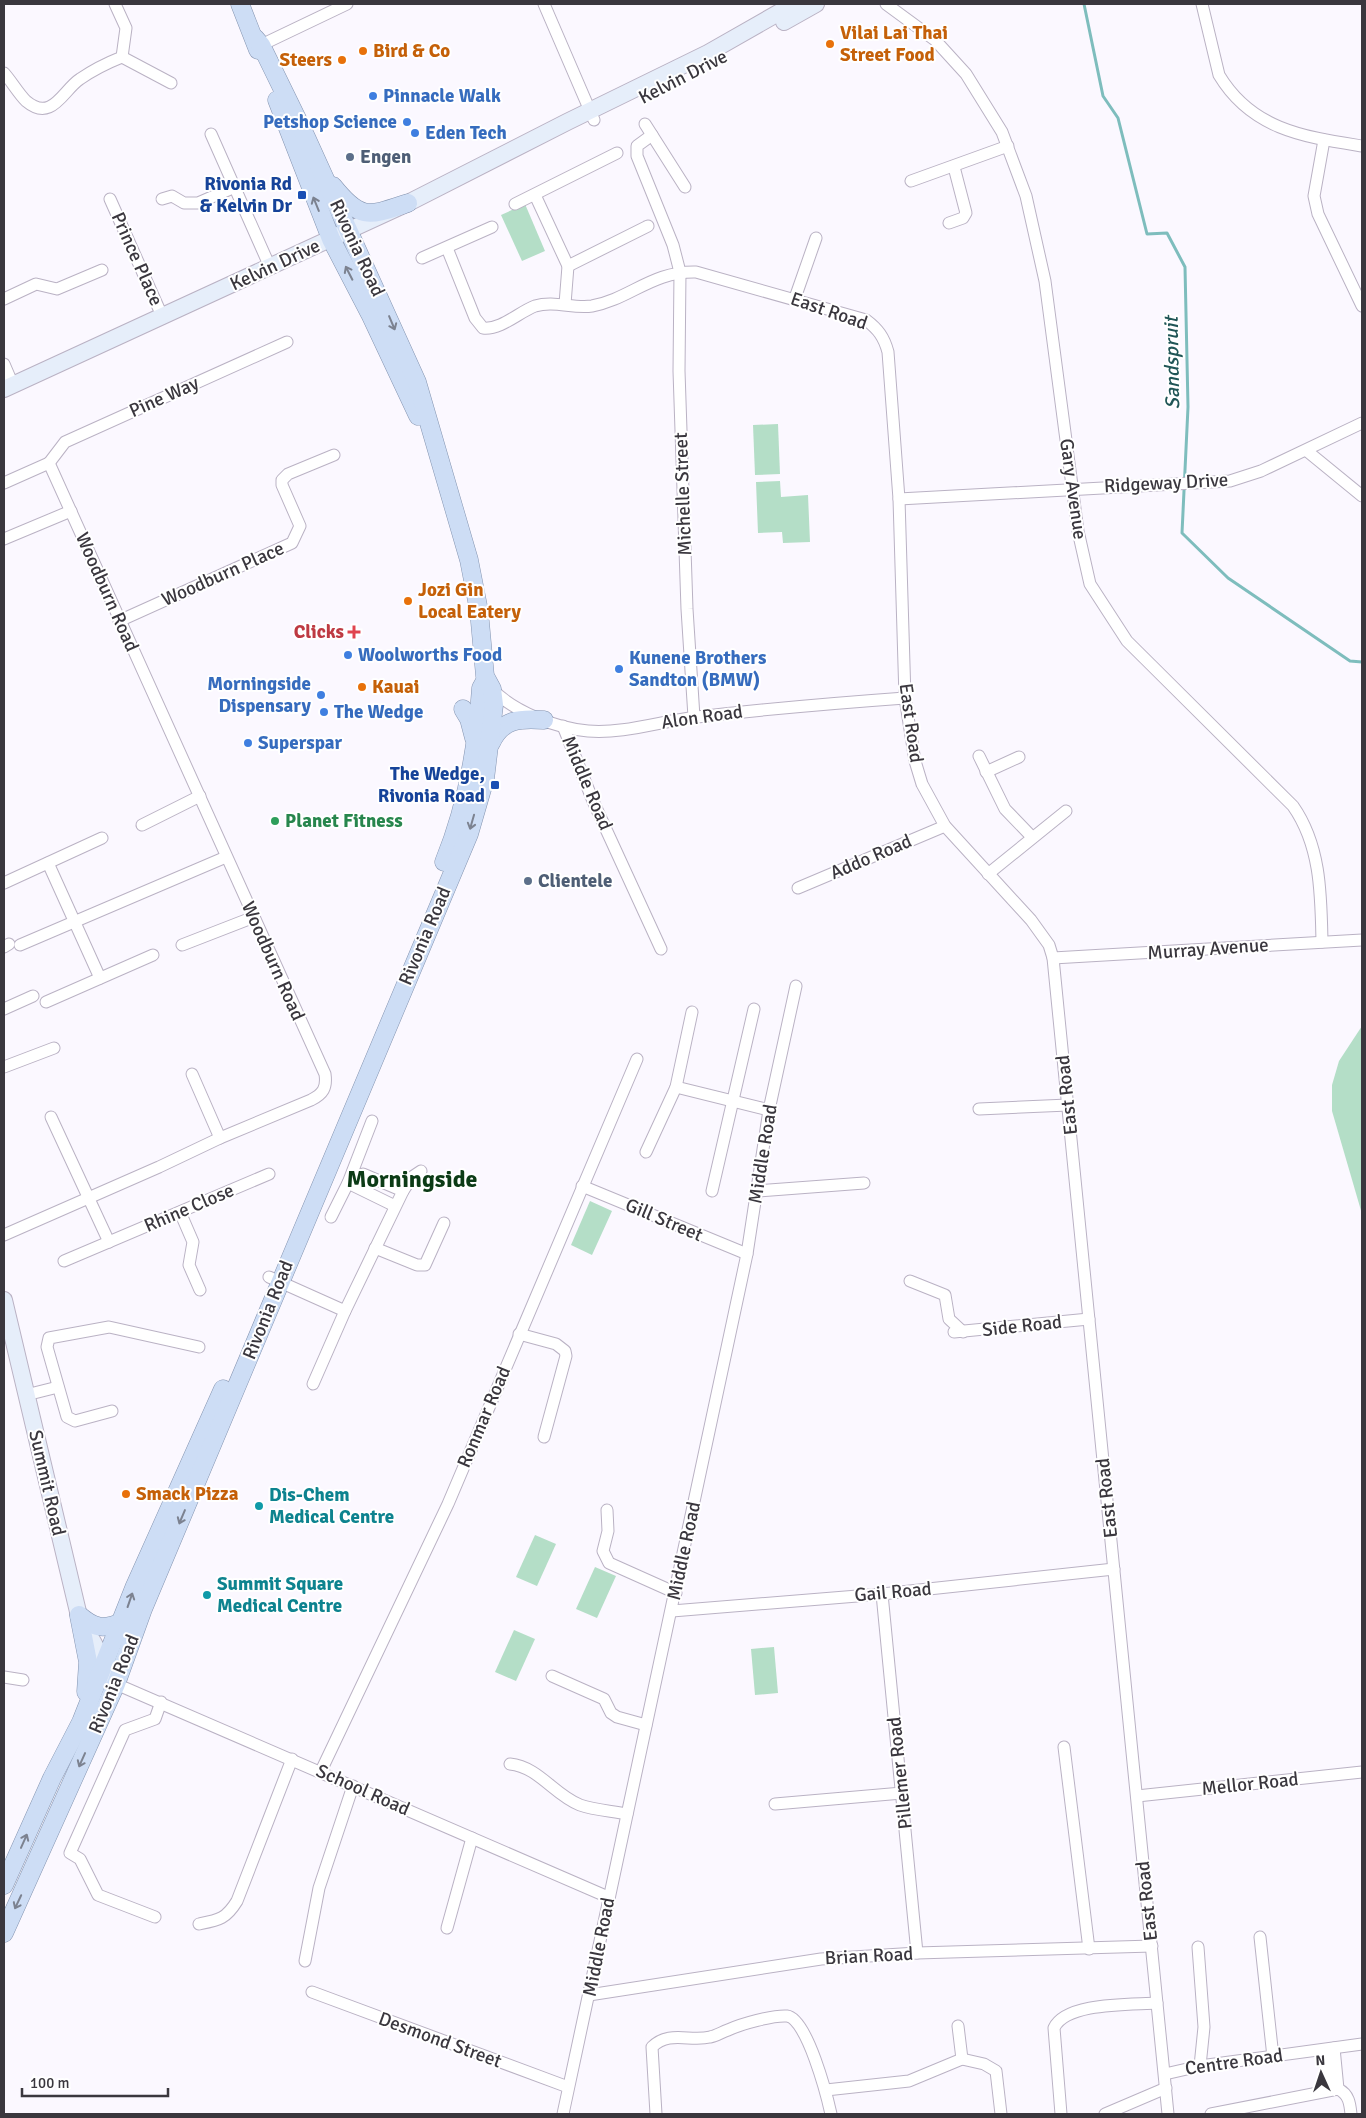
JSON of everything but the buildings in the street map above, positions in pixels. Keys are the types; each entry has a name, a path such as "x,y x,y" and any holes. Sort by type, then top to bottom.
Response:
{"main road":[{"name":"Rivonia Road","path":"4,1933 116,1684 143,1609 208,1456 274,1279 456,832 470,781 482,747 489,694 478,602 462,534 417,382 349,231 240,4"},
{"name":"Kelvin Drive","path":"592,116 794,4"},
{"name":"Kelvin Drive","path":"8,387 163,318 408,204 544,135 713,63 816,4"},
{"name":"Rivonia Road","path":"258,44 331,239 370,314 441,466"},
{"path":"320,170 343,198 362,212 377,213 408,204"},
{"path":"462,709 469,719 482,747 509,721 526,718 544,720"},
{"name":"Rivonia Road","path":"5,1881 80,1722 122,1622 134,1588 274,1279"},
{"name":"Summit Road","path":"4,1300 79,1615 116,1684"},
{"path":"189,1466 198,1458 208,1456"},
{"path":"79,1615 96,1627 105,1628 122,1622"},
{"path":"79,1615 88,1670 80,1722"}],"street":[{"path":"115,4 126,28 122,57"},
{"path":"258,44 347,4"},
{"path":"544,4 592,116"},
{"name":"Gary Avenue","path":"886,4 935,40 954,59 992,115 1008,146 1026,196 1045,281 1080,539 1090,584 1126,641 1293,806 1306,826 1318,870 1322,942"},
{"path":"1202,4 1216,67 1225,85 1250,110 1272,126 1324,140 1362,146"},
{"path":"4,73 26,101 37,107 46,108 57,104 78,80 122,57"},
{"path":"122,57 171,83"},
{"path":"645,124 685,187"},
{"path":"211,134 270,268"},
{"name":"Michelle Street","path":"652,135 637,146 637,156 673,245 680,272 678,371 687,609 694,717"},
{"path":"1324,140 1314,196 1318,214 1362,306"},
{"path":"911,181 1008,146"},
{"path":"516,204 617,153"},
{"path":"949,223 963,218 966,213 954,167"},
{"path":"162,199 172,196 184,203 198,203 235,187"},
{"path":"535,195 568,266 564,304"},
{"name":"Prince Place","path":"110,200 163,318"},
{"path":"568,266 648,226"},
{"path":"422,258 492,228"},
{"path":"795,298 816,238"},
{"name":"East Road","path":"447,248 476,318 483,328 496,326 538,306 564,304 592,306 661,276 680,272 706,273 866,320 874,326 885,342 888,352 899,499 905,698 915,761 922,784 945,826 1031,920 1049,945 1053,958 1168,2114"},
{"path":"4,299 36,284 57,289 102,270"},
{"name":"Pine Way","path":"49,463 58,447 70,439 288,342"},
{"path":"4,364 8,387"},
{"name":"Ridgeway Drive","path":"899,499 1073,488 1202,484 1242,478 1308,451 1362,423"},
{"path":"1308,451 1362,496"},
{"name":"Woodburn Place","path":"119,621 292,542 300,526 282,485 282,480 288,474 334,454"},
{"path":"4,483 49,463"},
{"name":"Woodburn Road","path":"4,1235 220,1138 311,1100 321,1094 326,1087 325,1074 49,463"},
{"name":"Woodburn Road","path":"4,539 71,510"},
{"name":"Alon Road","path":"489,694 544,720 563,726 604,731 694,717 905,698"},
{"name":"Middle Road","path":"563,726 593,801 662,949"},
{"path":"979,756 1005,808 1032,837"},
{"path":"986,772 1019,757"},
{"path":"142,825 200,796"},
{"path":"988,874 1066,811"},
{"name":"Addo Road","path":"798,888 945,826"},
{"path":"4,883 102,838"},
{"path":"11,945 74,922 226,857"},
{"path":"48,863 100,978"},
{"path":"182,945 254,917"},
{"name":"Murray Avenue","path":"1053,958 1362,940"},
{"path":"46,1002 153,955"},
{"name":"Middle Road","path":"563,2114 626,1814 672,1612 747,1254 769,1110 796,986"},
{"path":"4,1009 34,996"},
{"path":"712,1191 754,1009"},
{"path":"646,1152 676,1087 692,1012"},
{"path":"4,1067 54,1048"},
{"name":"Ronmar Road","path":"322,1771 448,1504 637,1059"},
{"path":"192,1074 220,1138"},
{"path":"676,1087 769,1110"},
{"path":"978,1109 1068,1105"},
{"path":"51,1117 109,1242"},
{"path":"331,1217 348,1183 372,1121"},
{"path":"313,1384 395,1206 412,1177 421,1171"},
{"name":"Rhine Close","path":"64,1261 269,1174"},
{"path":"363,1174 403,1191"},
{"path":"348,1183 395,1206"},
{"path":"757,1191 864,1183"},
{"name":"Gill Street","path":"582,1186 747,1254"},
{"path":"180,1212 193,1242 193,1250 188,1261 200,1290"},
{"path":"375,1248 417,1266 426,1265 444,1223"},
{"path":"274,1279 345,1311"},
{"name":"Side Road","path":"910,1281 945,1295 949,1319 958,1332 1089,1319"},
{"path":"112,1411 81,1420 70,1420 58,1387 47,1343 52,1337 109,1327 199,1346"},
{"path":"519,1334 556,1344 565,1351 566,1356 544,1437"},
{"path":"26,1395 58,1387"},
{"path":"607,1510 608,1531 604,1551 609,1563 676,1593"},
{"name":"Gail Road","path":"672,1612 882,1594 1114,1569"},
{"name":"Pillemer Road","path":"882,1594 917,1953"},
{"path":"552,1676 604,1699 611,1713 617,1717 646,1725"},
{"path":"4,1677 23,1680"},
{"name":"School Road","path":"116,1684 292,1758 608,1897"},
{"path":"155,1917 98,1895 80,1859 70,1853 125,1730 155,1720 161,1702"},
{"path":"1064,1747 1089,1949"},
{"path":"199,1924 221,1920 231,1911 237,1901 292,1758"},
{"path":"510,1764 530,1770 553,1788 580,1805 626,1814"},
{"name":"Mellor Road","path":"1137,1796 1362,1772"},
{"path":"305,1961 319,1888 353,1786"},
{"path":"774,1804 902,1793"},
{"path":"447,1928 472,1838"},
{"path":"1260,1938 1273,2057"},
{"name":"Brian Road","path":"589,1995 775,1964 822,1959 917,1953 1152,1946"},
{"path":"1198,1946 1204,2027 1200,2066"},
{"name":"Desmond Street","path":"312,1992 568,2087"},
{"path":"1062,2114 1054,2028 1056,2023 1062,2017 1077,2010 1157,2003"},
{"path":"656,2114 652,2047 657,2042 674,2037 710,2037 735,2027 772,2018 790,2017 799,2023 826,2090 831,2114"},
{"path":"958,2026 962,2059"},
{"name":"Centre Road","path":"1165,2074 1200,2066 1362,2044"},
{"path":"1329,2049 1334,2090"},
{"path":"826,2090 909,2081 962,2059 984,2064 996,2071 1002,2114"},
{"name":"Centre Road","path":"1105,2114 1166,2088"},
{"path":"1212,2114 1334,2090 1344,2092 1348,2098 1351,2114"}],"green space":[{"path":"525,204 545,251 522,261 501,215"},
{"path":"778,424 780,474 755,475 753,425"},
{"path":"780,481 781,497 808,495 810,542 783,543 782,532 758,533 756,482"},
{"path":"1362,1026 1362,1214 1332,1111 1332,1085 1339,1061"},
{"path":"590,1201 612,1211 592,1255 571,1245"},
{"path":"535,1535 556,1544 537,1586 516,1577"},
{"path":"595,1567 616,1576 597,1618 576,1609"},
{"path":"514,1630 535,1639 516,1681 495,1672"},
{"path":"774,1647 778,1693 755,1695 751,1649"}],"waterway":[{"name":"Sandspruit","path":"1084,4 1103,96 1118,118 1147,234 1167,233 1185,267 1188,407 1182,533 1228,578 1350,661 1362,662"}],"place":[{"name":"Vilai Lai Thai Street Food","path":"830,44"},
{"name":"Bird & Co","path":"363,51"},
{"name":"Steers","path":"342,60"},
{"name":"Pinnacle Walk","path":"373,96"},
{"name":"Petshop Science","path":"407,122"},
{"name":"Eden Tech","path":"415,133"},
{"name":"Engen","path":"350,157"},
{"name":"Rivonia Rd & Kelvin Dr","path":"302,195"},
{"name":"Jozi Gin Local Eatery","path":"408,601"},
{"name":"Clicks","path":"354,632"},
{"name":"Woolworths Food","path":"348,655"},
{"name":"Kunene Brothers Sandton (BMW)","path":"619,669"},
{"name":"Kauai","path":"362,687"},
{"name":"Morningside Dispensary","path":"321,695"},
{"name":"The Wedge","path":"324,712"},
{"name":"Superspar","path":"248,743"},
{"name":"The Wedge, Rivonia Road","path":"495,785"},
{"name":"Planet Fitness","path":"275,821"},
{"name":"Clientele","path":"528,881"},
{"name":"Smack Pizza","path":"126,1494"},
{"name":"Dis-Chem Medical Centre","path":"259,1506"},
{"name":"Summit Square Medical Centre","path":"207,1595"}],"district":[{"name":"Morningside","path":"412,1179"}]}
